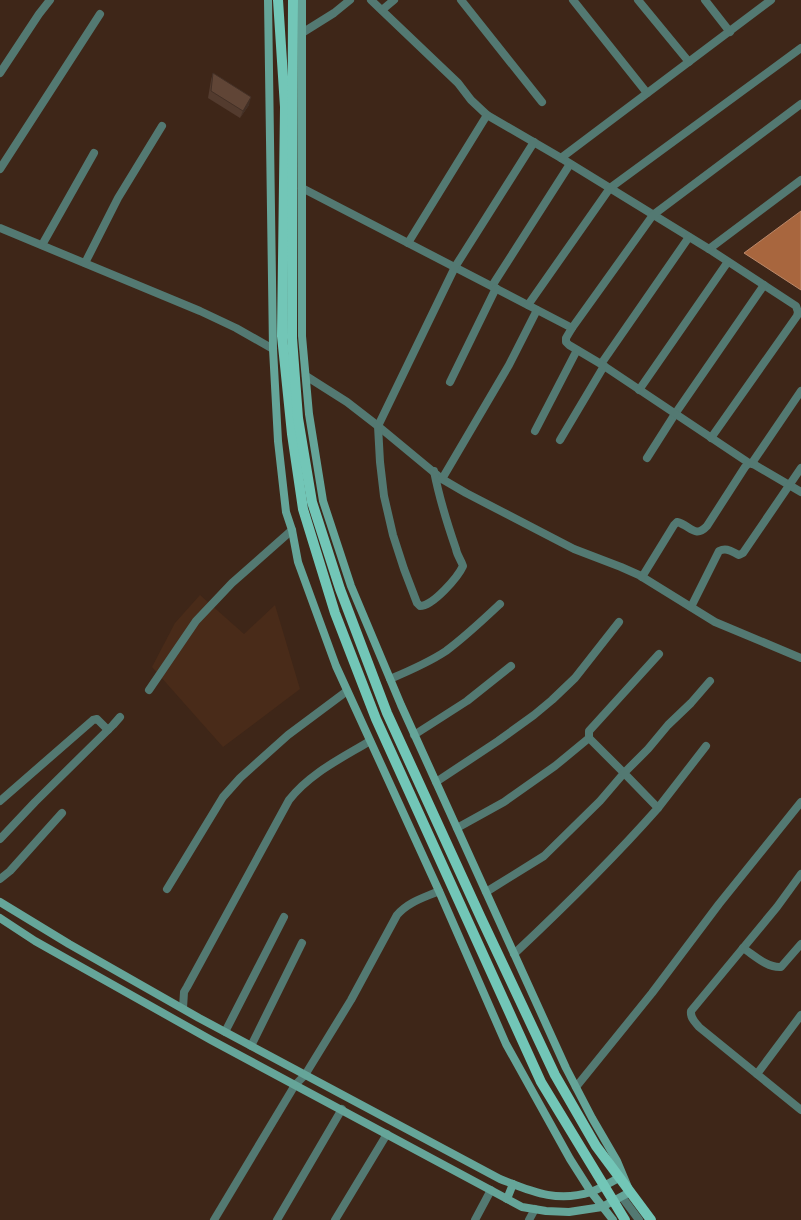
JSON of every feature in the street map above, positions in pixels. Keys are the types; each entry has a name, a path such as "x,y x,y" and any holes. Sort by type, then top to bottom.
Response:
{"main road":[{"path":"268,0 273,349 278,441 286,512 292,530 298,562 336,666 439,891 506,1044 570,1159 602,1208 613,1220"},
{"path":"278,0 285,107 282,336 292,434 303,509 335,613 376,719 541,1082 604,1185 651,1220"},
{"path":"300,0 302,33 302,336 310,422 323,501 350,586 414,735 566,1068 617,1161 622,1197"},
{"path":"300,0 292,338 298,418 312,502 340,589 387,713 555,1075 596,1146 618,1178 622,1197 633,1218"},
{"path":"0,902 75,948 225,1032 500,1179 547,1196 563,1197 591,1192 618,1178"},
{"path":"0,918 34,941 92,974 522,1207 569,1212 602,1208 622,1197"},
{"path":"507,1199 513,1184"}],"street":[{"path":"0,73 50,0"},
{"path":"302,33 334,13 350,0"},
{"path":"371,0 450,75 471,100 487,115 610,188 796,306 798,312 797,316 711,438"},
{"path":"382,10 394,0"},
{"path":"461,0 542,102"},
{"path":"573,0 647,93"},
{"path":"638,0 689,62"},
{"path":"705,0 730,32"},
{"path":"561,158 730,32 766,2"},
{"path":"0,169 100,14"},
{"path":"528,305 610,188 801,48"},
{"path":"801,104 653,215 566,338 566,342 577,350 711,438 750,463 801,492"},
{"path":"408,243 487,115"},
{"path":"85,263 118,198 162,126"},
{"path":"434,471 449,529 463,566 442,592 429,603 420,606 417,603 393,536 381,479 378,426 455,267 534,142"},
{"path":"42,245 94,153"},
{"path":"450,382 494,287 570,164"},
{"path":"709,250 801,180"},
{"path":"302,188 572,328"},
{"path":"0,228 236,328 273,349"},
{"path":"560,440 602,365 689,237"},
{"path":"639,390 728,262"},
{"path":"647,458 675,414 764,285"},
{"path":"442,479 506,370 537,310"},
{"path":"535,431 577,350"},
{"path":"306,376 347,402 442,479 515,520 574,549 642,576 715,622 801,658"},
{"path":"642,576 677,522 697,532 702,531 707,526 745,467 750,463 801,391"},
{"path":"691,607 720,551 724,548 739,555 743,553 801,468"},
{"path":"149,690 196,620 232,583 292,530"},
{"path":"390,679 414,669 446,651 461,640 500,604"},
{"path":"436,782 534,715 552,700 575,678 620,622"},
{"path":"658,808 589,738 589,730 659,654"},
{"path":"414,735 467,701 511,666"},
{"path":"486,892 544,856 600,801 668,725 691,703 710,681"},
{"path":"167,889 223,796 240,778 288,735 347,691"},
{"path":"0,839 120,717"},
{"path":"0,801 93,720 97,719 108,730"},
{"path":"457,828 504,802 527,787 589,738"},
{"path":"183,1008 184,992 289,800 296,790 307,780 322,770 370,741"},
{"path":"514,954 558,913 636,833 658,808 706,746"},
{"path":"576,1087 652,993 719,904 801,802"},
{"path":"0,878 10,871 62,813"},
{"path":"801,874 690,1014 692,1020 700,1027 801,1110"},
{"path":"214,1220 295,1085 305,1075 351,1000 397,915 403,908 411,903 439,891"},
{"path":"225,1032 284,916"},
{"path":"251,1046 302,943"},
{"path":"743,948 768,965 781,967 801,944"},
{"path":"757,1074 801,1015"},
{"path":"276,1220 342,1109"},
{"path":"335,1220 387,1134"},
{"path":"475,1220 491,1190"},
{"path":"529,1220 535,1209"}],"shaded area":[{"path":"801,211 801,290 744,253"},
{"path":"200,595 244,634 275,605 300,689 223,747 152,667 175,623"}],"building":[{"path":"213,73 251,97 243,111 211,91"}]}
